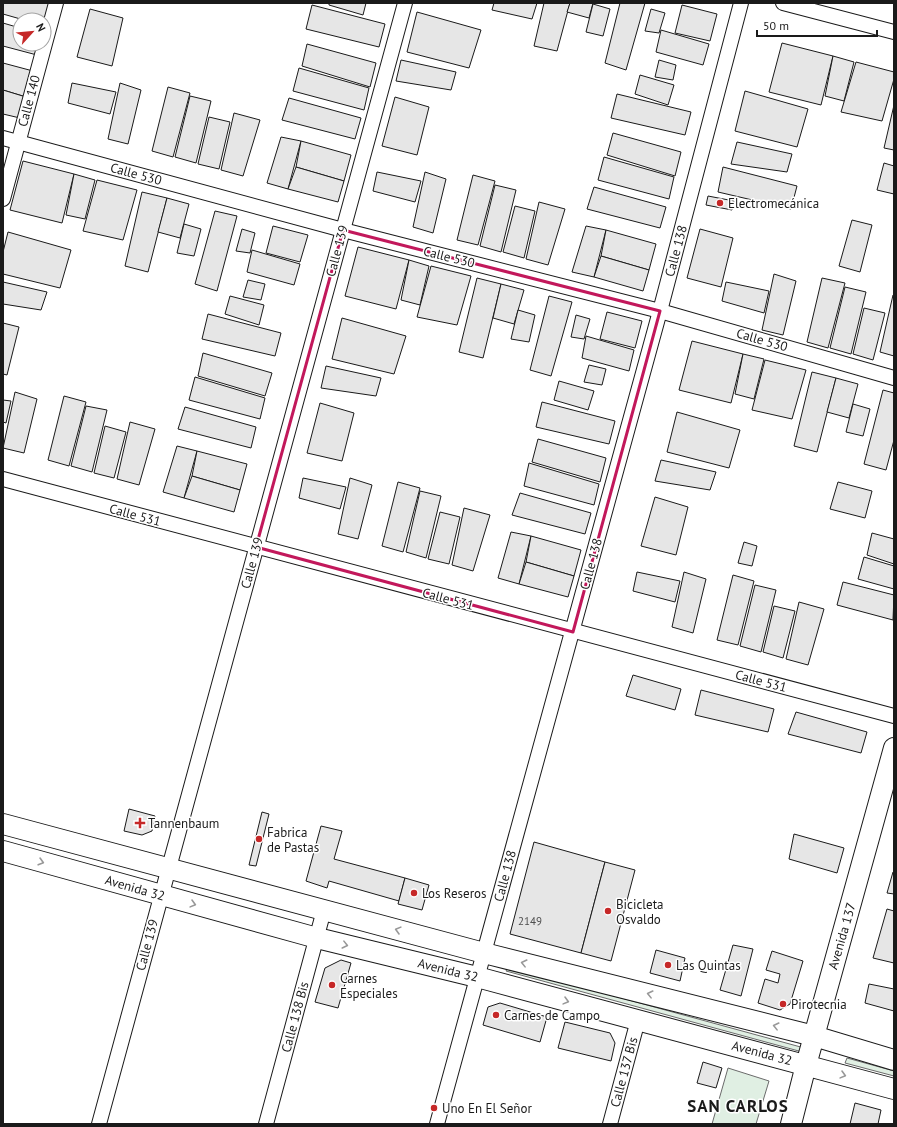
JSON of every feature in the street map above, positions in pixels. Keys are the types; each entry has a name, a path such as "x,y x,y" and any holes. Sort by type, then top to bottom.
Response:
{"main road":[{"name":"Avenida 137","path":"791,1124 894,748"},
{"name":"Avenida 32","path":"3,824 484,953 814,1036 894,1060"},
{"name":"Avenida 32","path":"3,851 317,938 477,977 894,1089"}],"street":[{"name":"Calle 140","path":"3,199 56,3"},
{"name":"Calle 139","path":"99,1124 167,868 405,3"},
{"name":"Calle 138","path":"437,1124 573,632 660,311 741,3"},
{"path":"783,3 894,32"},
{"name":"Calle 530","path":"3,138 343,230 660,311 894,378"},
{"name":"Calle 531","path":"3,479 573,632 894,716"},
{"name":"Calle 138 Bis","path":"266,1124 324,910"},
{"name":"Calle 137 Bis","path":"610,1124 638,1020"}],"highlighted area":[{"path":"343,230 660,311 573,632 256,547"}],"green space":[{"path":"508,967 808,1049 806,1053 506,971"},
{"path":"847,1058 894,1071 894,1076 845,1063"},
{"path":"728,1068 769,1081 756,1124 712,1124"}],"building":[{"path":"3,3 51,4 48,12 12,12 12,17 3,14"},
{"path":"329,3 366,3 363,15 329,5"},
{"path":"494,3 537,3 532,19 492,10"},
{"path":"544,3 570,3 557,51 534,46"},
{"path":"570,3 593,3 589,18 567,12"},
{"path":"620,3 645,3 626,70 605,63"},
{"path":"593,4 610,9 603,36 586,32"},
{"path":"312,5 385,24 379,47 306,29"},
{"path":"682,5 717,14 710,41 675,33"},
{"path":"90,9 123,18 112,66 77,57"},
{"path":"651,9 665,13 659,33 645,31"},
{"path":"417,12 481,30 469,68 407,52"},
{"path":"3,23 12,26 12,48 3,46"},
{"path":"661,30 709,44 703,65 656,52"},
{"path":"782,43 833,56 821,105 769,92"},
{"path":"307,44 376,63 370,87 302,66"},
{"path":"26,52 38,52 37,55"},
{"path":"833,56 854,62 844,101 825,96"},
{"path":"401,60 456,72 451,90 396,81"},
{"path":"659,60 676,65 673,80 655,77"},
{"path":"856,62 894,72 894,79 882,121 841,112"},
{"path":"3,63 33,71 26,97 3,90"},
{"path":"299,68 369,88 364,110 293,91"},
{"path":"640,75 674,85 668,105 635,94"},
{"path":"72,83 116,92 110,114 68,103"},
{"path":"120,83 141,90 128,144 108,139"},
{"path":"168,87 190,93 173,157 152,151"},
{"path":"3,90 26,97 20,118 3,114"},
{"path":"745,91 808,109 797,147 735,131"},
{"path":"617,94 691,112 685,135 611,118"},
{"path":"190,96 211,101 196,163 175,157"},
{"path":"395,97 429,107 417,155 382,146"},
{"path":"289,98 361,118 355,139 282,120"},
{"path":"894,105 894,150 884,148"},
{"path":"234,113 260,120 243,176 221,170"},
{"path":"209,117 230,122 219,169 198,164"},
{"path":"613,133 681,152 675,176 607,155"},
{"path":"281,137 301,141 288,189 267,183"},
{"path":"301,141 351,155 344,181 296,167"},
{"path":"737,142 792,154 787,172 731,164"},
{"path":"604,157 674,177 669,199 598,180"},
{"path":"23,161 74,174 62,223 10,210"},
{"path":"884,163 894,166 894,194 877,190"},
{"path":"296,167 344,181 338,202 288,189"},
{"path":"723,167 797,186 791,209 718,192"},
{"path":"377,172 421,181 415,202 373,191"},
{"path":"425,172 446,179 433,233 413,227"},
{"path":"74,174 95,180 85,219 66,215"},
{"path":"473,175 495,181 478,245 457,240"},
{"path":"97,180 137,190 123,240 83,231"},
{"path":"495,185 516,190 501,252 480,246"},
{"path":"594,187 666,207 660,228 587,209"},
{"path":"142,192 167,198 148,272 125,266"},
{"name":"Electromecánica","path":"708,196 734,201 732,210 706,205"},
{"path":"167,198 189,204 180,238 158,232"},
{"path":"539,202 565,209 548,265 526,259"},
{"path":"515,206 535,211 524,258 503,252"},
{"path":"215,211 237,216 217,291 195,284"},
{"path":"852,220 872,225 860,272 839,266"},
{"path":"184,224 201,229 194,256 177,253"},
{"path":"273,226 308,235 300,262 266,253"},
{"path":"586,226 606,230 594,277 572,272"},
{"path":"242,229 255,233 250,253 236,251"},
{"path":"700,229 733,238 721,287 687,278"},
{"path":"606,230 656,244 649,270 601,256"},
{"path":"8,232 71,250 60,288 3,274 3,252"},
{"path":"358,247 409,260 396,309 345,296"},
{"path":"252,250 300,264 294,285 247,272"},
{"path":"601,256 649,270 643,291 594,277"},
{"path":"409,260 429,266 420,305 401,300"},
{"path":"431,266 471,276 457,325 417,317"},
{"path":"774,274 796,281 783,335 762,330"},
{"path":"477,278 501,284 483,358 459,352"},
{"path":"822,278 845,283 828,348 807,342"},
{"path":"248,280 265,284 261,300 243,297"},
{"path":"3,282 47,292 41,310 3,304"},
{"path":"726,282 769,291 764,313 722,301"},
{"path":"501,284 524,290 514,324 493,318"},
{"path":"845,287 866,292 851,354 830,348"},
{"path":"894,295 894,356 880,352"},
{"path":"230,296 264,305 259,325 225,314"},
{"path":"549,296 572,302 551,376 530,370"},
{"path":"864,308 885,313 873,360 853,354"},
{"path":"518,310 535,315 529,342 511,339"},
{"path":"607,312 642,321 635,348 600,339"},
{"path":"208,314 281,333 275,356 202,339"},
{"path":"576,315 590,319 584,339 571,337"},
{"path":"342,318 406,336 394,374 332,359"},
{"path":"3,323 19,327 7,375 3,374"},
{"path":"586,336 634,350 629,371 582,358"},
{"path":"692,341 743,354 731,403 679,390"},
{"path":"203,353 272,373 265,396 198,376"},
{"path":"743,354 764,359 754,399 735,394"},
{"path":"765,360 806,370 792,419 752,410"},
{"path":"589,365 606,369 602,385 584,382"},
{"path":"326,366 381,378 376,396 321,388"},
{"path":"812,372 836,378 817,452 794,446"},
{"path":"195,377 265,398 260,419 189,400"},
{"path":"836,378 858,384 849,418 827,412"},
{"path":"559,381 594,391 588,410 554,400"},
{"path":"883,390 894,393 894,440 886,470 864,464"},
{"path":"15,392 37,399 24,453 3,448"},
{"path":"64,396 86,402 69,466 48,460"},
{"path":"3,400 11,401 6,423 3,422"},
{"path":"542,402 615,421 609,444 536,427"},
{"path":"320,403 354,413 342,461 307,453"},
{"path":"853,404 870,409 863,436 846,432"},
{"path":"86,406 107,410 92,472 71,466"},
{"path":"185,407 256,427 251,448 178,429"},
{"path":"677,412 740,430 729,468 667,452"},
{"path":"130,422 155,429 139,485 117,479"},
{"path":"105,426 126,432 114,478 94,473"},
{"path":"538,439 606,458 600,482 532,462"},
{"path":"177,446 197,451 184,498 163,492"},
{"path":"197,451 247,464 240,490 192,476"},
{"path":"661,460 716,472 710,490 655,481"},
{"path":"529,463 599,484 594,505 524,486"},
{"path":"192,476 240,490 234,512 184,498"},
{"path":"303,478 346,487 340,509 299,498"},
{"path":"350,478 372,485 358,539 338,534"},
{"path":"398,482 420,488 403,552 382,546"},
{"path":"838,482 872,491 865,518 830,509"},
{"path":"420,491 441,496 426,558 406,552"},
{"path":"520,493 591,513 585,534 512,515"},
{"path":"655,497 688,507 676,555 641,546"},
{"path":"464,508 490,515 473,571 452,565"},
{"path":"440,512 460,517 449,564 428,559"},
{"path":"511,532 531,536 519,584 498,578"},
{"path":"872,533 894,539 894,564 867,555"},
{"path":"531,536 581,550 574,576 526,562"},
{"path":"744,542 757,546 752,566 738,563"},
{"path":"864,557 894,566 894,589 858,579"},
{"path":"526,562 574,576 568,597 519,584"},
{"path":"637,572 680,581 675,602 633,591"},
{"path":"684,572 706,579 693,633 672,627"},
{"path":"733,575 754,581 738,645 717,640"},
{"path":"843,582 894,595 893,620 837,605"},
{"path":"755,585 776,590 761,652 740,646"},
{"path":"799,602 824,609 808,665 786,659"},
{"path":"774,606 795,611 783,658 763,652"},
{"path":"633,675 681,689 675,710 626,696"},
{"path":"701,690 774,709 768,732 695,715"},
{"path":"796,712 867,732 861,753 788,734"},
{"name":"Tannenbaum","path":"129,809 155,816 152,831 142,835 124,831"},
{"name":"Fabrica de Pastas","path":"262,812 269,814 256,866 249,865"},
{"path":"321,826 342,831 334,859 405,878 399,901 329,881 327,888 306,881"},
{"path":"794,834 844,848 837,873 789,859"},
{"path":"534,842 605,862 581,953 510,934"},
{"name":"Bicicleta Osvaldo","path":"605,862 635,870 611,961 581,953"},
{"path":"894,872 894,894 887,893"},
{"name":"Los Reseros","path":"405,878 429,885 422,910 398,904"},
{"path":"887,909 894,911 894,963 873,958"},
{"path":"733,945 753,949 741,996 720,990"},
{"name":"Las Quintas","path":"656,950 685,958 680,981 650,973"},
{"path":"772,951 803,961 790,1004 780,1010 758,1003 765,979 778,983 780,974 766,970"},
{"name":"Carnes Especiales","path":"341,960 351,963 338,1008 315,1002 325,968"},
{"path":"869,984 894,989 894,1011 865,1003"},
{"path":"500,1003 547,1017 540,1042 483,1025 488,1007"},
{"path":"565,1022 610,1033 615,1043 611,1061 558,1048"},
{"path":"703,1062 722,1068 716,1088 697,1083"},
{"path":"855,1103 881,1110 878,1124 850,1124"}],"place":[{"name":"Electromecánica","path":"720,203"},
{"name":"Tannenbaum","path":"140,823"},
{"name":"Fabrica de Pastas","path":"259,839"},
{"name":"Los Reseros","path":"414,893"},
{"name":"Bicicleta Osvaldo","path":"608,911"},
{"name":"Las Quintas","path":"668,965"},
{"name":"Carnes Especiales","path":"332,985"},
{"name":"Pirotecnia","path":"783,1004"},
{"name":"Carnes de Campo","path":"496,1015"},
{"name":"Uno En El Señor","path":"434,1108"}],"district":[{"name":"SAN CARLOS","path":"738,1106"}]}
